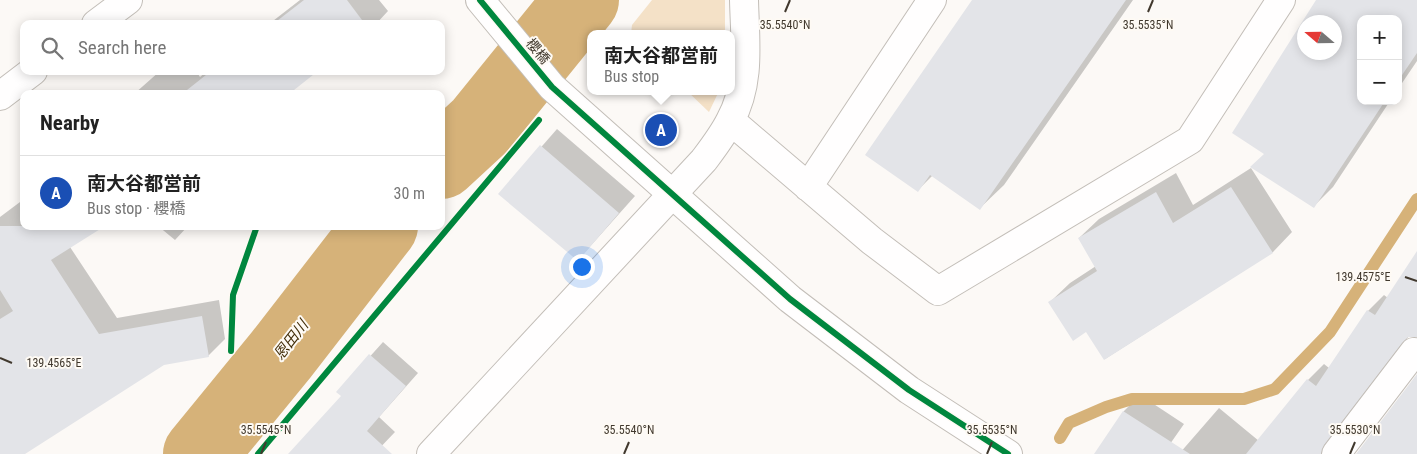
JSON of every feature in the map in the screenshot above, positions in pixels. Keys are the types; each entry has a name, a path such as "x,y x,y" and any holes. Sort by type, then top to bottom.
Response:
{"street":[{"path":"101,20 128,0"},
{"name":"櫻橋","path":"480,0 552,87 790,299 909,390 1008,454"},
{"path":"431,454 704,160 730,121 743,86 747,52 744,0"},
{"path":"808,187 932,0"},
{"path":"730,121 872,241 938,291 1190,140 1281,0"},
{"path":"0,96 28,75"},
{"path":"1336,454 1414,352"}],"shaded area":[{"path":"573,0 593,0 492,129 460,153 449,140 469,121 507,73"},
{"path":"652,0 725,0 725,30 631,30 632,25"},
{"path":"691,95 717,95 709,112"}],"pier":[{"path":"549,26 562,42 512,105 495,83"}],"building":[{"path":"304,0 347,0 362,20 278,20"},
{"path":"972,0 1126,0 980,210 930,175 918,192 865,155"},
{"path":"1316,0 1417,0 1417,53 1402,75 1402,15 1357,15 1357,105 1382,105 1314,208 1250,167 1264,154 1232,133 1297,30 1297,60 1342,60 1342,15 1307,15"},
{"path":"206,75 313,75 294,90 187,90"},
{"path":"540,145 619,213 578,261 498,194"},
{"path":"1231,187 1273,253 1104,360 1086,332 1073,341 1048,302 1097,271 1078,238 1156,192 1173,223"},
{"path":"0,226 20,226 20,230 99,230 51,260 99,334 202,316 209,357 164,365 25,454 0,454 0,319 13,311 0,290"},
{"path":"1417,251 1417,337 1408,337 1402,343 1324,445 1321,454 1246,454 1307,379 1316,386 1367,310 1375,315"},
{"path":"369,354 406,386 367,431 392,454 288,454 341,396 336,392"},
{"path":"1417,374 1417,454 1356,454"},
{"path":"1123,411 1190,454 1094,454"}],"waterway":[{"name":"恩田川","path":"445,158 480,126 582,0"},
{"path":"1060,438 1069,423 1106,407 1132,399 1244,399 1275,389 1330,332 1417,199"},
{"name":"恩田川","path":"200,454 281,355 378,230"}],"cycle path":[{"path":"480,0 552,87 790,299 909,390 1008,454"},
{"path":"258,454 539,120"},
{"path":"231,351 233,295 256,230"}],"place":[{"name":"南大谷都営前","path":"661,130"}]}
